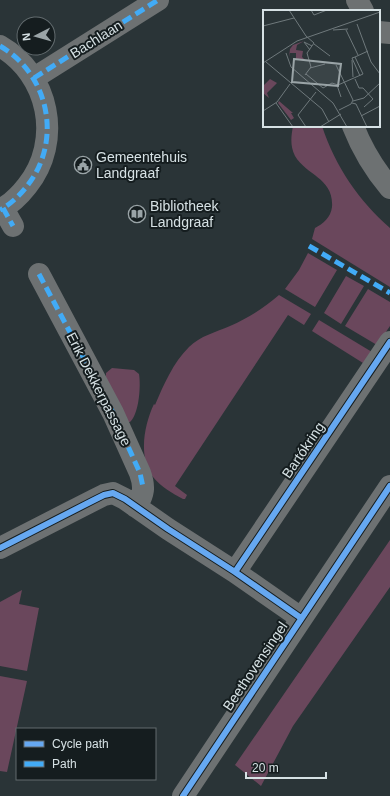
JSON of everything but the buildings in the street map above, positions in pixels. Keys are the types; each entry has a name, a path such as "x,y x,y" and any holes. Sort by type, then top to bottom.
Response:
{"street":[{"name":"Bachlaan","path":"34,78 158,0"},
{"path":"357,0 362,10"},
{"path":"380,32 390,33"},
{"path":"0,46 10,51 23,63 34,78 43,97 47,118 47,139 42,160 33,179 19,195 5,215"},
{"path":"353,127 368,159 380,177 390,188"},
{"name":"Erik Dekkerpassage","path":"39,274 113,413 140,473 140,497"},
{"name":"Bartókring","path":"235,572 390,342"},
{"name":"Beethovensingel","path":"183,796 389,485"},
{"path":"0,548 104,495 113,494 125,499 140,497 168,529 198,546 301,618"}],"shaded area":[{"path":"293,127 322,127 327,141 349,182 368,206 390,228 390,287 312,239 315,228 324,222 330,214 332,207 331,197 329,190 324,183 300,163 295,156 292,149"},
{"path":"308,253 337,270 315,307 285,289 299,270"},
{"path":"346,276 364,286 341,324 324,313"},
{"path":"368,289 390,302 390,326 377,345 345,326"},
{"path":"279,295 311,314 304,325 288,315 175,486 187,495 185,499 183,499 167,490 156,481 148,469 145,460 144,441 150,412 178,360 193,343 249,316"},
{"path":"319,320 372,352 363,363 312,331"},
{"path":"112,368 134,370 139,374 140,385 137,406 130,422 128,422 106,378 106,373"},
{"path":"390,540 390,587 293,726 261,786 235,765"},
{"path":"22,590 19,604 39,608 27,671 0,666 0,602"},
{"path":"0,676 27,681 7,772 0,771"}],"marked path":[{"path":"34,78 158,0"},
{"path":"0,46 17,58 30,73 40,91 45,110 47,129 45,149 38,168 21,193 12,202 0,210"},
{"path":"3,208 13,226"},
{"path":"309,246 390,293"},
{"path":"39,274 113,413 140,473 143,487"}],"cycle path":[{"path":"235,572 390,342"},
{"path":"183,796 390,486"},
{"path":"0,548 104,495 113,493 125,499 168,529 235,572 301,618"}],"place":[{"name":"Gemeentehuis Landgraaf","path":"83,165"},
{"name":"Bibliotheek Landgraaf","path":"137,214"}]}
